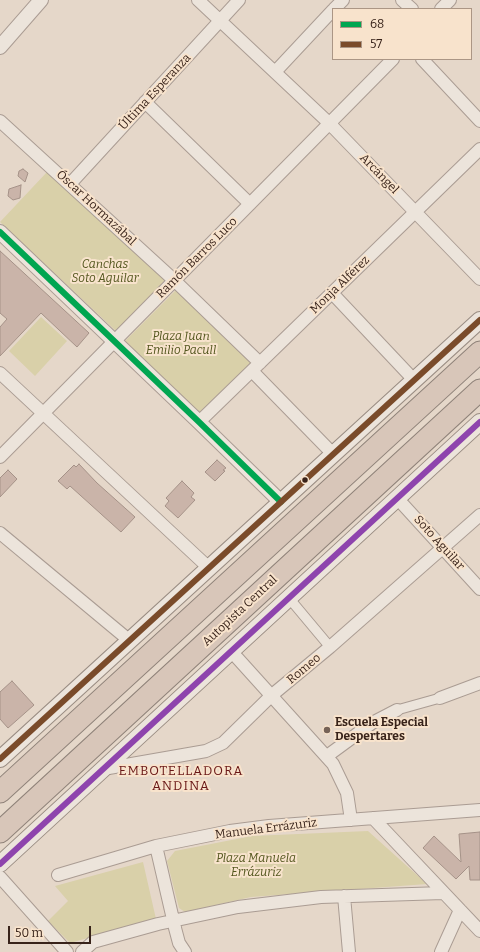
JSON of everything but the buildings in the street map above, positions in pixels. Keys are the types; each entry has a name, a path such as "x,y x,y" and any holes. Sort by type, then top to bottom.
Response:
{"highway":[{"path":"0,792 480,352"},
{"name":"Autopista Central","path":"0,832 480,390"}],"main road":[{"path":"0,759 480,320"},
{"path":"0,864 480,422"}],"street":[{"name":"Arcángel","path":"198,0 329,123 480,279"},
{"name":"Última Esperanza","path":"70,184 239,0"},
{"path":"336,8 343,0"},
{"path":"402,0 411,8"},
{"path":"442,8 450,0"},
{"path":"0,47 37,2"},
{"path":"275,72 332,12"},
{"name":"Ramón Barros Luco","path":"0,457 391,60"},
{"path":"423,60 480,121"},
{"path":"145,102 250,204"},
{"name":"Óscar Hormazábal","path":"0,121 175,281 256,367 333,454"},
{"name":"Monja Alférez","path":"200,422 480,149"},
{"path":"0,232 200,422 281,502"},
{"path":"332,293 414,380"},
{"path":"0,373 209,568"},
{"name":"Soto Aguilar","path":"397,498 480,589"},
{"name":"Romeo","path":"103,769 211,749 223,743 272,695 330,647 480,515"},
{"path":"0,533 130,641"},
{"path":"288,598 330,647"},
{"path":"231,651 327,756 343,783 351,820"},
{"path":"327,756 372,723 397,710 440,698 480,683"},
{"name":"Manuela Errázuriz","path":"58,875 156,846 252,828 480,810"},
{"path":"373,818 480,931"},
{"path":"156,846 179,943 185,952"},
{"path":"0,877 67,952"},
{"path":"82,952 93,942 174,921 267,902 344,896 443,893"},
{"path":"344,896 349,952"},
{"path":"441,952 460,910"}],"green space":[{"name":"Canchas Soto Aguilar","path":"47,172 166,279 116,331 0,222"},
{"name":"Plaza Juan Emilio Pacull","path":"181,285 257,364 200,419 122,344"},
{"path":"41,317 67,341 35,376 9,351"},
{"name":"Plaza Manuela Errázuriz","path":"368,831 427,884 251,897 185,912 179,908 167,861 175,851 252,836"},
{"path":"143,862 156,919 70,943 48,921 68,901 55,886"}],"transit line":[{"name":"68","path":"0,232 281,502"},
{"name":"57","path":"0,759 480,320"},
{"path":"0,864 480,422"}],"place":[{"name":"Escuela Especial Despertares","path":"327,730"}],"district":[{"name":"EMBOTELLADORA ANDINA","path":"181,778"}]}
